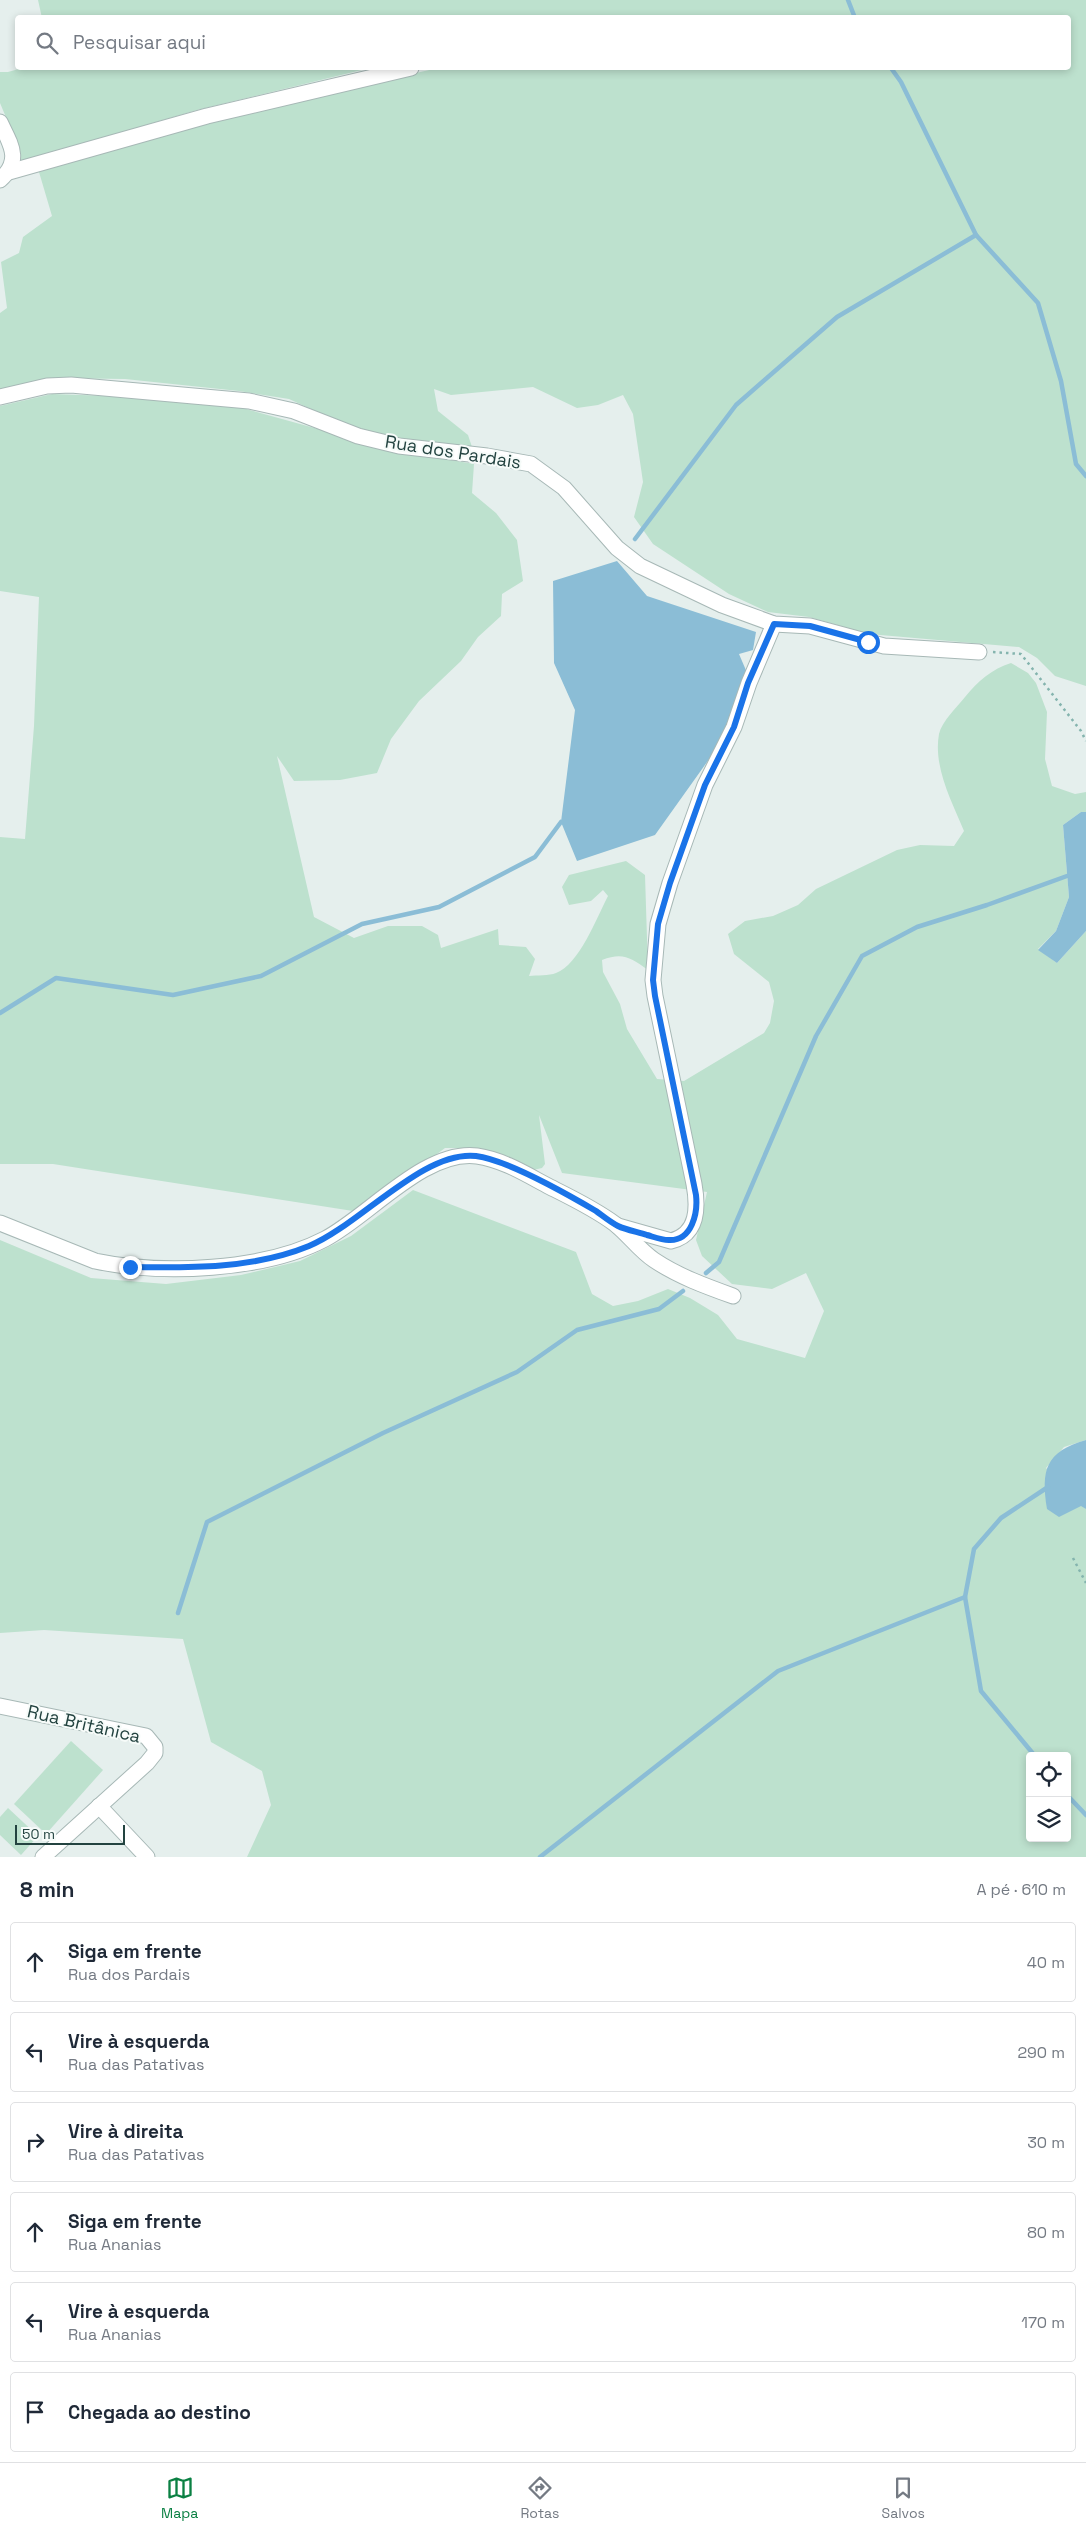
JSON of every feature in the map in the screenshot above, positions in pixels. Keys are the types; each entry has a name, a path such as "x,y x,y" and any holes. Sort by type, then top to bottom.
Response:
{"street":[{"path":"4,176 207,116 402,70"},
{"path":"0,122 12,152 14,163 4,176"},
{"name":"Rua dos Pardais","path":"0,397 47,386 71,385 249,401 294,411 358,436 399,446 487,456 531,464 564,488 617,548 640,566 722,605 774,624 810,626 884,646 979,652"},
{"path":"618,1226 672,1240 686,1234 695,1218 697,1204 694,1184 653,980 658,924 670,883 705,785 734,727 748,683 774,624"},
{"path":"0,1223 95,1261 130,1267 183,1268 258,1261 323,1240 427,1168 454,1157 467,1155 493,1160 520,1170 594,1210 618,1226 634,1245 667,1268 732,1296"},
{"name":"Rua Britânica","path":"0,1706 129,1732 146,1736 152,1741 155,1753 147,1763 43,1857"},
{"path":"99,1806 147,1857"}],"path":[{"path":"979,652 1020,654 1081,731 1086,741"},
{"path":"1073,1558 1086,1583"}],"green space":[{"path":"38,0 1086,0 1086,686 1055,676 1037,658 1019,647 869,634 809,617 768,612 729,594 653,544 634,517 643,482 633,414 623,395 598,405 577,408 533,387 451,395 434,389 438,411 468,435 473,450 463,451 364,433 289,399 239,391 125,379 48,378 0,390 0,313 7,308 1,262 19,253 23,237 52,216 39,172 80,157 267,107 429,70 1071,70 1071,15 41,15"},
{"path":"15,70 362,70 197,110 21,162 18,146 0,103 0,72"},
{"path":"52,394 110,396 239,407 394,450 474,464 472,493 496,513 517,540 523,581 502,594 501,616 478,637 461,661 419,701 391,739 377,773 340,780 294,781 277,756 314,917 354,938 388,926 422,926 438,935 441,948 498,929 499,945 526,947 535,959 529,976 550,975 564,968 580,951 608,896 603,890 591,901 569,905 562,887 569,875 626,861 645,875 648,970 632,959 616,956 602,960 603,972 620,1004 627,1029 657,1079 684,1081 764,1033 770,1023 774,1001 769,982 734,954 728,934 745,921 773,916 798,905 816,889 897,850 920,845 954,846 964,831 941,772 938,746 939,734 943,724 975,686 986,676 1011,663 1028,673 1036,683 1047,712 1045,759 1052,786 1075,794 1086,792 1086,812 1081,812 1063,825 1069,897 1056,931 1038,949 1057,963 1086,931 1086,1440 1064,1447 1046,1468 1086,1509 1086,1857 247,1857 271,1805 262,1771 211,1742 183,1639 44,1630 0,1633 0,1240 91,1278 166,1284 241,1275 300,1261 351,1236 413,1190 576,1252 592,1294 613,1306 638,1301 668,1289 690,1298 718,1315 737,1339 805,1358 824,1311 806,1273 772,1289 732,1284 702,1256 696,1240 707,1192 562,1173 539,1115 545,1164 542,1168 533,1170 509,1158 469,1148 445,1148 429,1160 424,1160 353,1211 53,1164 0,1164 0,837 25,839 34,726 39,597 0,591 0,406"},
{"path":"71,1741 103,1770 46,1834 14,1804"},
{"path":"8,1808 38,1836 21,1855 0,1835 0,1817"}],"water":[{"path":"617,561 647,596 756,632 753,650 739,654 748,675 732,727 655,835 577,861 561,822 575,710 554,663 553,581"},
{"path":"1081,812 1086,812 1086,931 1057,963 1038,950 1056,931 1069,897 1063,825"},
{"path":"1086,1440 1086,1509 1081,1506 1059,1517 1047,1509 1045,1483 1049,1464 1062,1450"}],"waterway":[{"path":"848,0 854,15"},
{"path":"892,70 901,82 976,235 1038,303 1061,381 1076,464 1086,476"},
{"path":"635,539 736,405 837,317 976,235"},
{"path":"0,1013 56,978 173,995 261,976 362,924 439,907 535,857 561,822"},
{"path":"706,1273 719,1262 816,1036 862,956 917,927 987,905 1067,876"},
{"path":"178,1613 207,1522 383,1433 517,1372 577,1330 659,1309 683,1291"},
{"path":"1032,1752 981,1691 965,1597 974,1549 1001,1518 1048,1487"},
{"path":"540,1857 778,1671 965,1597"},
{"path":"1069,1797 1086,1815"}],"route":[{"path":"130,1267 211,1267 258,1261 307,1247 341,1230 427,1168 454,1157 467,1155 479,1156 520,1170 594,1210 618,1226 665,1240 677,1239 686,1234 695,1218 697,1210 696,1195 653,980 658,924 670,883 705,785 734,727 748,683 774,624 810,626 868,642"}]}
